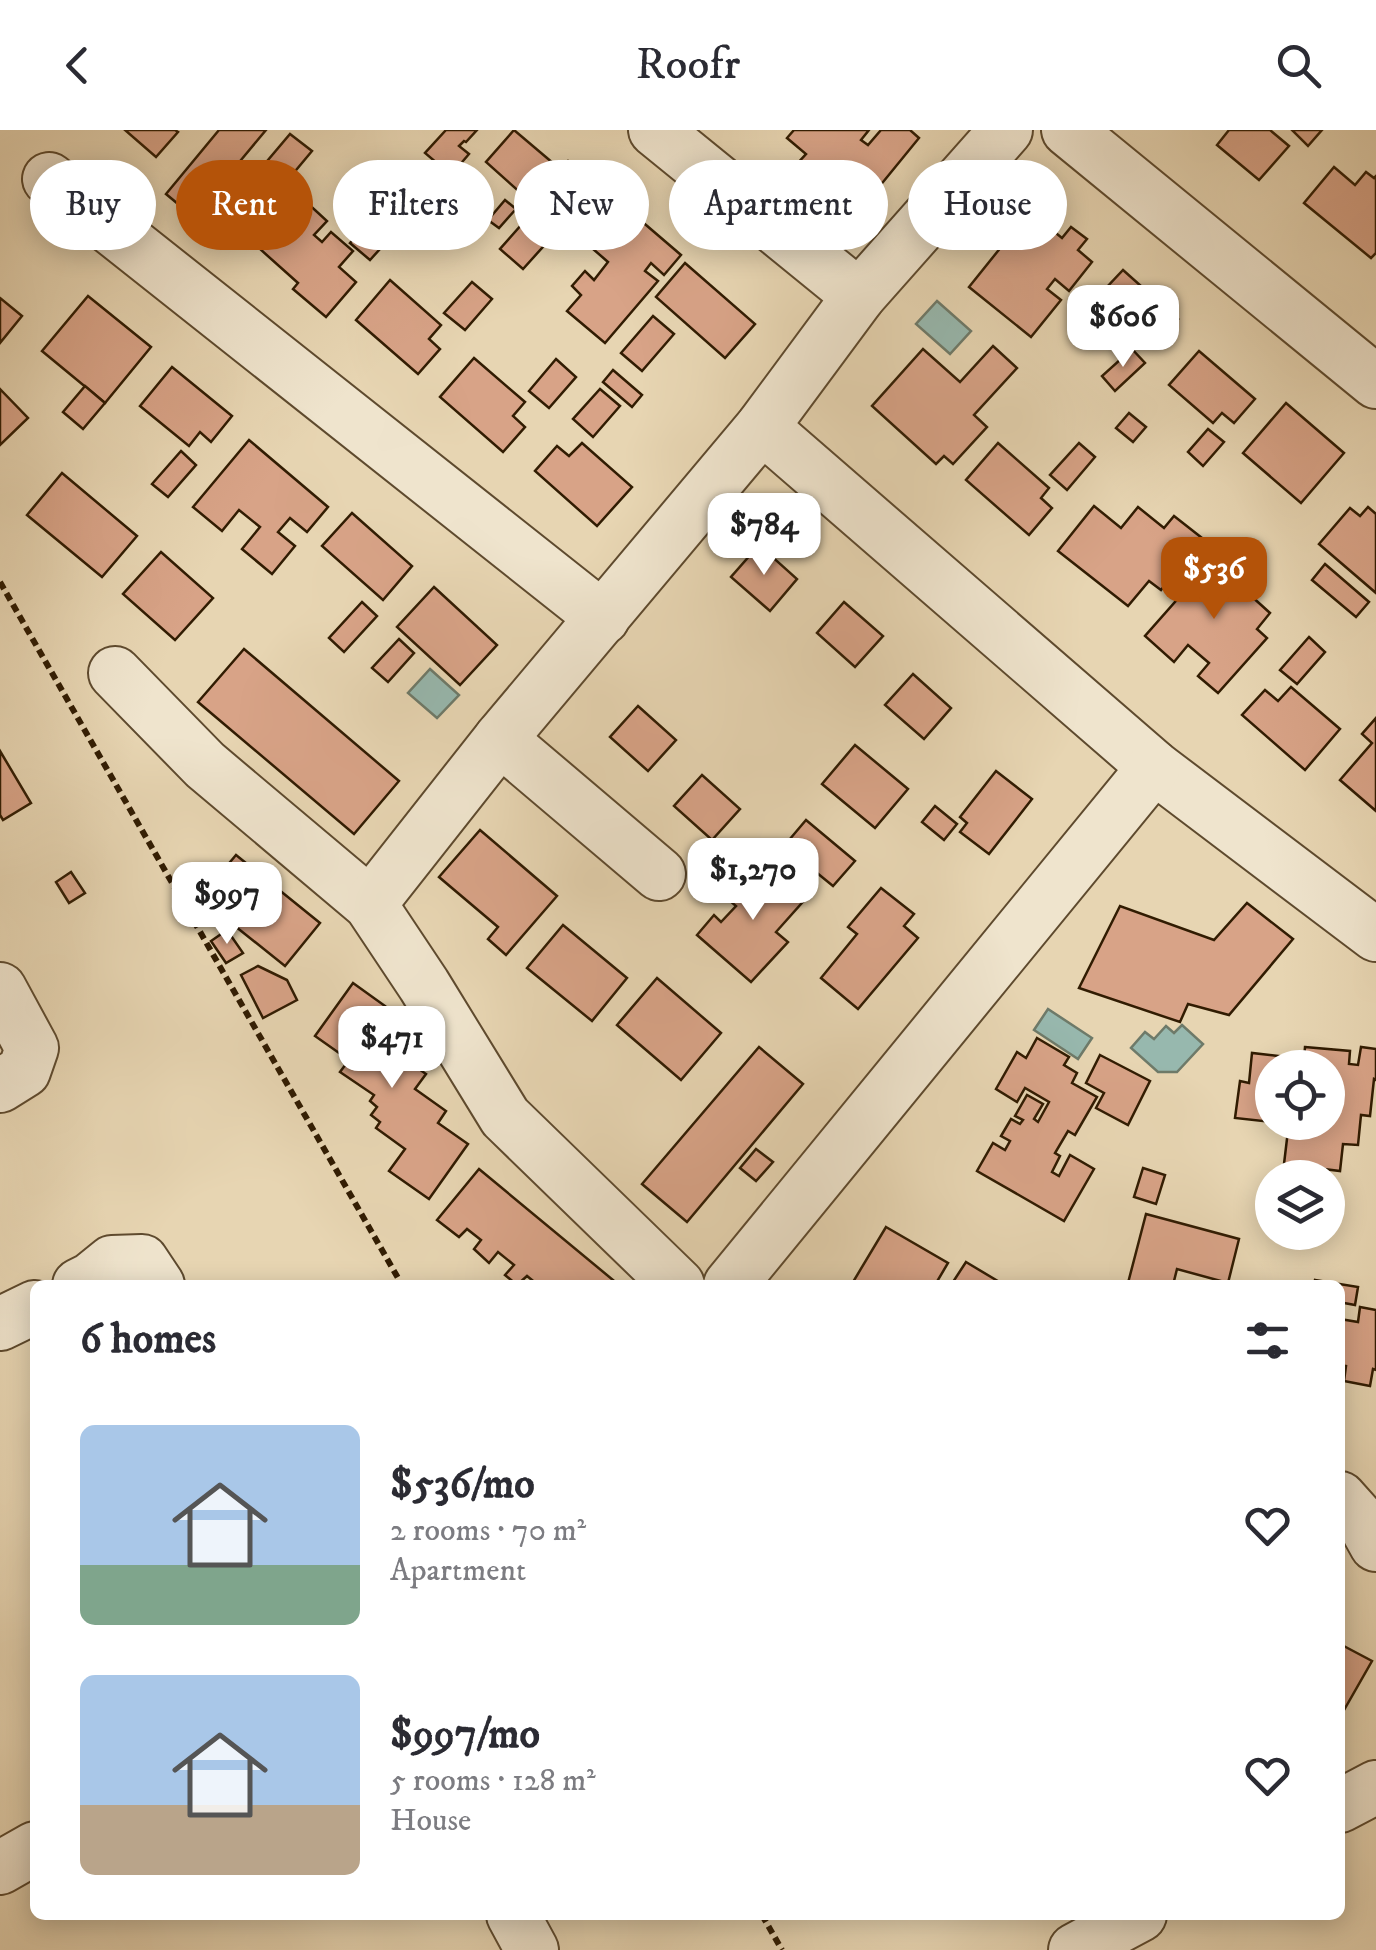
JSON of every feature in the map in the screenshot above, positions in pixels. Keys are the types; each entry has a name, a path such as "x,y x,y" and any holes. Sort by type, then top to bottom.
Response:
{"street":[{"path":"655,130 859,296"},
{"path":"370,904 500,739 762,427 859,296 1006,130"},
{"path":"1068,130 1376,382"},
{"path":"139,250 603,618"},
{"path":"762,427 1154,766 1376,935"},
{"path":"115,673 205,765 370,904 505,1117 673,1280"},
{"path":"500,739 660,874"},
{"path":"734,1280 1154,766"},
{"path":"0,988 32,1048 24,1071 0,1086"},
{"path":"89,1280 112,1262 142,1260 155,1280"},
{"path":"0,1324 30,1309"},
{"path":"1345,1504 1376,1544"},
{"path":"1345,1803 1376,1787"},
{"path":"0,1868 30,1851"},
{"path":"515,1920 532,1950"},
{"path":"1075,1950 1131,1920"}],"path":[{"path":"0,582 399,1280"},
{"path":"765,1920 782,1950"}],"water":[{"path":"937,301 971,331 950,354 916,324"},
{"path":"430,669 459,695 437,718 408,693"},
{"path":"1048,1009 1092,1038 1078,1059 1034,1030"},
{"path":"1182,1025 1203,1044 1177,1072 1158,1072 1131,1048 1145,1032 1154,1039 1166,1026 1174,1033"}],"building":[{"path":"125,130 175,130 178,132 156,157"},
{"path":"219,130 266,130 241,160 194,160"},
{"path":"446,130 477,130 459,146 469,154 464,160 433,160 425,153"},
{"path":"514,130 549,160 514,160 514,187 494,169 494,160 488,160"},
{"path":"794,130 869,130 861,140 868,145 881,130 910,130 919,138 888,176 888,160 801,160 806,154 787,138"},
{"path":"1229,130 1270,130 1289,146 1259,180 1217,145"},
{"path":"1292,130 1322,130 1308,146"},
{"path":"290,134 312,151 304,160 268,160"},
{"path":"1334,167 1355,185 1366,172 1376,176 1376,253 1371,258 1304,203"},
{"path":"176,182 176,202 166,194"},
{"path":"505,200 514,207 499,228 494,224 494,213"},
{"path":"313,208 327,221 314,235 322,242 331,232 333,250 353,251 339,267 356,282 326,317 293,289 298,283 261,250 313,250"},
{"path":"1071,227 1087,239 1078,250 1092,262 1069,291 1055,279 1047,289 1061,300 1031,337 969,287 999,250 1067,250 1067,232"},
{"path":"649,228 669,245 669,250 681,255 664,275 651,263 645,271 658,281 605,343 567,311 581,295 572,286 585,271 594,280 608,262 594,250 649,250"},
{"path":"514,233 514,250 540,250 523,269 500,249"},
{"path":"358,250 379,250 370,260"},
{"path":"685,263 755,324 725,358 656,297"},
{"path":"1123,270 1178,319 1157,342 1146,332 1136,344 1091,304"},
{"path":"390,280 441,325 429,339 440,349 418,374 356,320"},
{"path":"472,282 492,299 465,330 444,313"},
{"path":"88,296 151,347 105,403 42,351"},
{"path":"0,298 22,316 0,343"},
{"path":"653,316 674,334 642,371 621,353"},
{"path":"993,346 1017,368 974,415 987,427 953,464 944,456 936,464 872,406 923,349 960,382"},
{"path":"1132,349 1145,363 1115,391 1102,376"},
{"path":"1199,351 1255,399 1234,423 1222,413 1213,423 1169,385"},
{"path":"474,358 525,402 513,416 525,427 503,452 440,397"},
{"path":"556,359 576,377 549,408 529,391"},
{"path":"172,367 232,416 211,442 200,432 189,446 140,406"},
{"path":"613,370 642,395 632,407 603,382"},
{"path":"85,386 105,403 83,429 63,412"},
{"path":"0,389 28,418 0,445"},
{"path":"600,389 620,406 593,437 573,419"},
{"path":"1286,403 1344,453 1301,503 1243,453"},
{"path":"1129,413 1146,427 1133,442 1116,428"},
{"path":"1208,429 1224,442 1203,466 1188,452"},
{"path":"249,440 328,507 307,532 290,518 278,532 295,546 272,574 242,549 260,527 239,510 222,531 193,507"},
{"path":"582,443 632,487 597,526 535,471 557,446 569,456"},
{"path":"998,443 1049,488 1041,498 1052,508 1029,535 966,480"},
{"path":"1079,443 1095,457 1067,490 1050,475"},
{"path":"181,451 196,465 168,497 152,484"},
{"path":"62,473 137,536 102,577 27,515"},
{"path":"1094,506 1121,528 1138,507 1164,528 1174,516 1202,538 1161,590 1149,581 1128,606 1058,551"},
{"path":"1368,507 1376,514 1376,593 1319,544 1350,508 1360,516"},
{"path":"352,513 412,566 383,600 322,546"},
{"path":"759,545 797,579 770,611 731,577"},
{"path":"1220,551 1257,584 1249,594 1270,613 1257,629 1267,638 1218,693 1198,676 1209,663 1188,645 1174,662 1145,636"},
{"path":"161,552 213,598 175,640 123,594"},
{"path":"1325,564 1369,602 1356,617 1312,580"},
{"path":"434,587 497,645 460,685 397,627"},
{"path":"362,602 377,616 344,652 329,638"},
{"path":"844,602 883,636 855,667 817,633"},
{"path":"1309,637 1325,652 1297,684 1280,670"},
{"path":"399,639 414,653 388,682 372,668"},
{"path":"244,649 399,781 354,834 198,702"},
{"path":"913,674 951,708 924,739 885,705"},
{"path":"1291,687 1340,729 1305,770 1242,715 1265,690 1278,701"},
{"path":"638,706 676,740 648,771 610,737"},
{"path":"1376,718 1376,811 1340,780 1372,743 1362,734"},
{"path":"855,745 908,789 875,828 822,784"},
{"path":"0,751 31,803 3,820 0,815"},
{"path":"996,771 1032,799 989,854 960,832 967,823 960,817"},
{"path":"702,775 740,809 712,840 674,806"},
{"path":"935,806 957,824 944,840 922,822"},
{"path":"806,820 855,861 833,886 784,846"},
{"path":"480,830 557,896 506,955 488,939 498,927 439,877"},
{"path":"236,855 320,923 285,966 200,898"},
{"path":"742,869 766,891 781,873 808,896 776,932 788,942 751,982 697,935 714,915 721,922 736,906 721,893"},
{"path":"71,872 85,893 69,903 56,882"},
{"path":"881,888 914,914 904,926 918,938 858,1009 821,978 857,934 848,927"},
{"path":"1247,903 1293,939 1229,1015 1188,1004 1180,1022 1079,988 1120,906 1214,940"},
{"path":"563,925 627,978 592,1021 527,968"},
{"path":"227,930 243,953 226,963 211,941"},
{"path":"258,966 287,980 297,1000 263,1018 241,975"},
{"path":"657,978 721,1033 681,1080 617,1025"},
{"path":"353,983 385,1006 376,1019 406,1041 398,1054 426,1074 415,1089 446,1111 438,1123 468,1144 429,1199 389,1171 405,1149 376,1128 380,1122 371,1115 377,1107 370,1101 374,1095 340,1072 349,1060 315,1036"},
{"path":"1037,1038 1069,1057 1064,1065 1077,1073 1072,1083 1097,1097 1075,1135 1068,1131 1055,1153 1060,1156 1052,1172 1059,1176 1070,1155 1094,1169 1064,1221 977,1171 993,1143 1005,1150 1010,1141 1001,1136 1011,1119 1020,1124 1023,1120 1015,1116 1027,1095 1043,1104 1034,1119 1038,1122 1049,1102 1025,1088 1017,1102 996,1089 1017,1052 1026,1058"},
{"path":"759,1047 803,1084 687,1222 642,1184"},
{"path":"1361,1047 1376,1049 1370,1116 1361,1115 1358,1145 1343,1144 1341,1160 1284,1160 1287,1140 1345,1140 1345,1051 1350,1051 1349,1064 1358,1065"},
{"path":"1252,1053 1255,1120 1235,1118 1240,1081 1249,1083"},
{"path":"1100,1055 1150,1081 1128,1125 1096,1108 1104,1093 1086,1083"},
{"path":"756,1149 773,1162 756,1181 740,1168"},
{"path":"1143,1168 1165,1175 1156,1204 1134,1197"},
{"path":"479,1169 613,1280 532,1280 527,1276 511,1280 505,1275 514,1265 498,1252 489,1263 474,1249 481,1240 467,1229 459,1237 437,1220"},
{"path":"1146,1214 1239,1239 1229,1280 1177,1269 1174,1280 1129,1280"},
{"path":"886,1227 948,1263 938,1280 854,1280"},
{"path":"966,1262 996,1280 954,1280"},
{"path":"1345,1285 1358,1287 1355,1305 1345,1303"},
{"path":"1360,1307 1376,1310 1376,1370 1373,1369 1370,1386 1345,1381 1345,1320 1358,1322"},
{"path":"1345,1647 1372,1661 1345,1708"}]}
